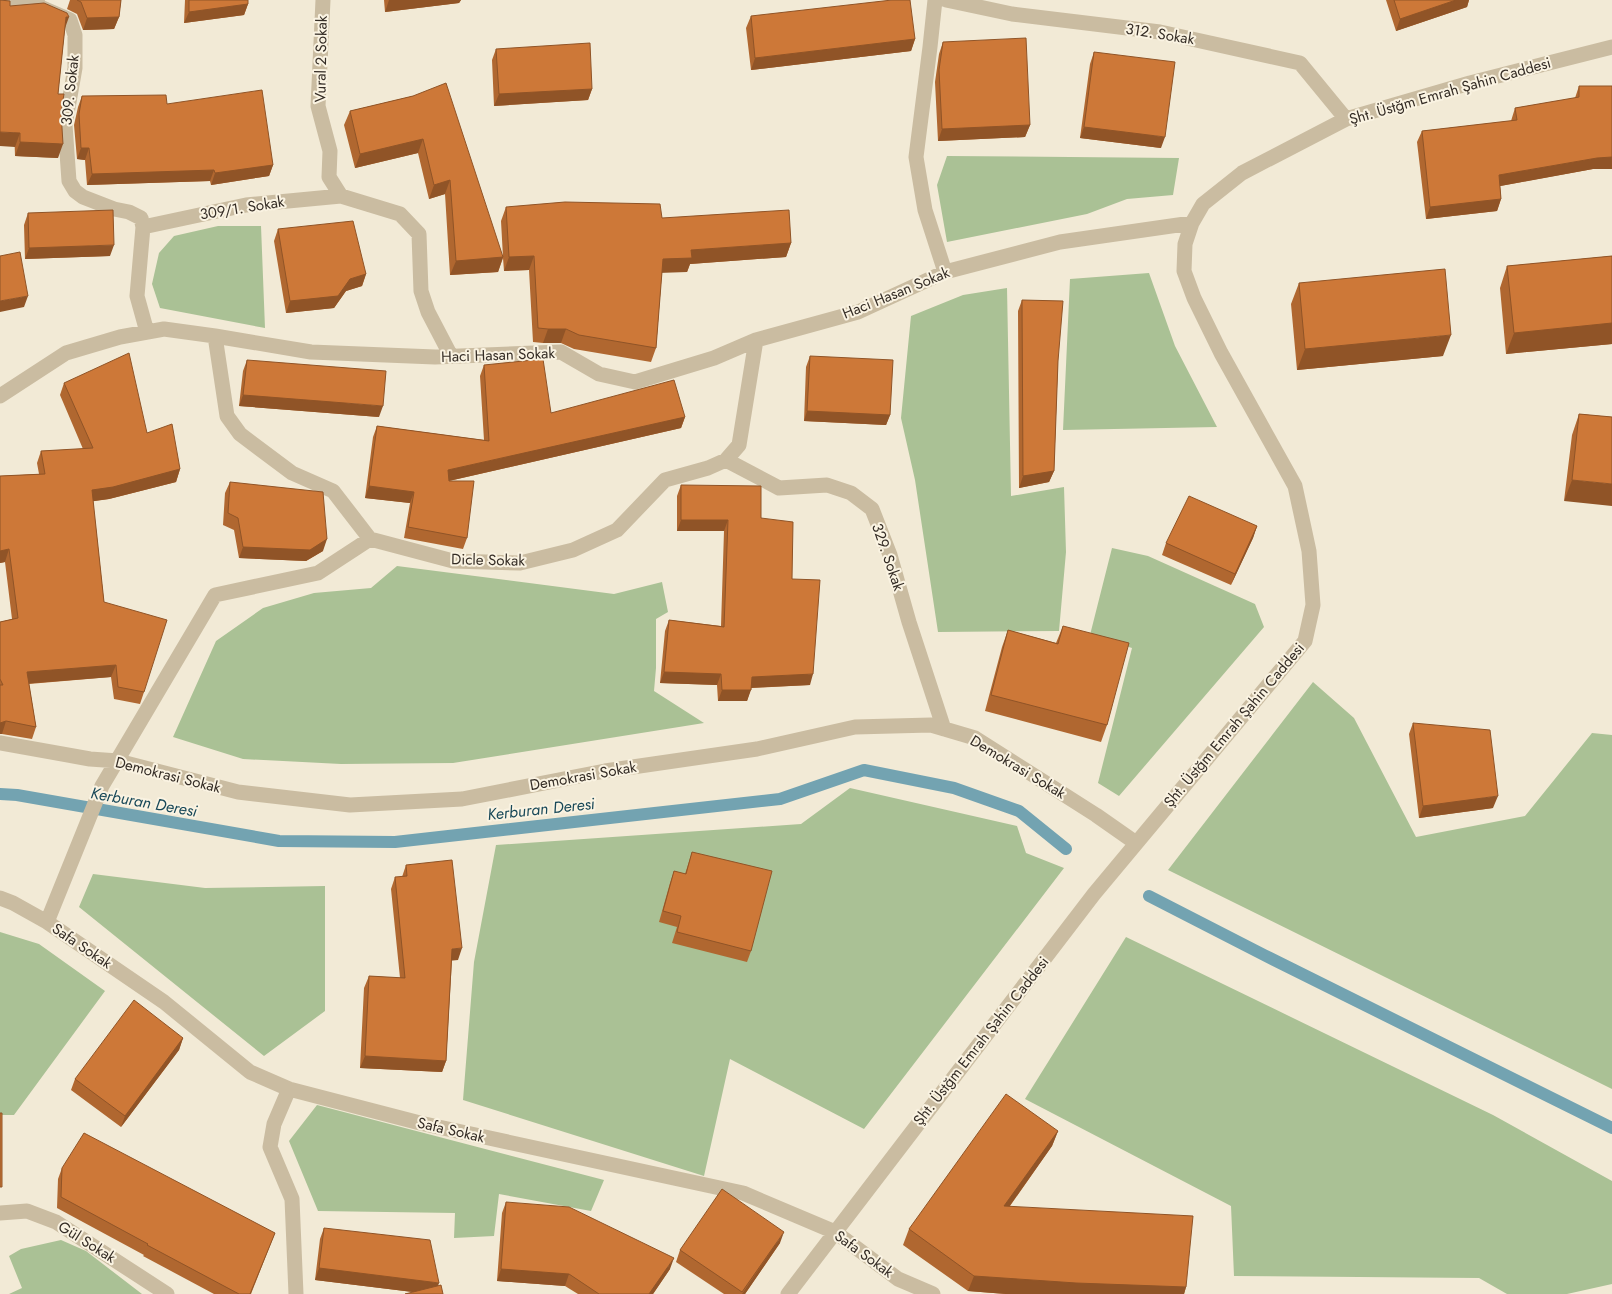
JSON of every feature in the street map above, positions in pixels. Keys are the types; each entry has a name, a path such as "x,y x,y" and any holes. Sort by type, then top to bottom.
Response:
{"street":[{"path":"0,5 8,5 26,0"},
{"name":"309. Sokak","path":"36,0 40,7 70,20 74,35 75,68 65,125 68,182 74,191 83,197 141,218 143,227"},
{"name":"Vural 2 Sokak","path":"323,0 318,106 330,151 329,177 341,196"},
{"path":"934,0 916,157 925,210 944,272"},
{"name":"312. Sokak","path":"946,0 1012,14 1160,32 1300,63 1346,120"},
{"name":"Şht. Üstğm Emrah Şahin Caddesi","path":"788,1294 1082,910 1305,641 1313,605 1309,551 1295,486 1221,353 1194,298 1184,271 1185,244 1192,223 1202,204 1242,173 1346,120 1470,83 1612,47"},
{"path":"341,196 400,214 419,234 420,291 428,312 451,356"},
{"name":"309/1. Sokak","path":"143,227 246,205 341,196"},
{"name":"Haci Hasan Sokak","path":"0,396 66,353 120,337 164,329 311,352 451,356 561,352 599,374 635,382 714,358 756,340 858,312 944,272 1060,242 1192,223"},
{"path":"143,227 137,296 146,332"},
{"path":"47,922 102,786 214,595 318,573 370,539 333,491 292,473 240,434 227,416 215,336"},
{"path":"726,460 739,444 756,340"},
{"name":"Dicle Sokak","path":"370,539 454,561 520,563 574,550 618,530 665,480 708,468 726,460"},
{"name":"329. Sokak","path":"726,460 779,488 827,485 851,493 872,509 890,555 944,729"},
{"name":"Demokrasi Sokak","path":"0,743 90,759 118,761 238,792 350,805 462,799 605,771 757,750 855,727 931,725 975,738 1096,815 1136,843"},
{"name":"Safa Sokak","path":"0,898 47,922 164,1002 250,1072 289,1089 420,1123 743,1192 835,1232 898,1279 933,1294"},
{"path":"289,1089 274,1124 270,1147 292,1199 296,1294"},
{"name":"Gül Sokak","path":"0,1213 27,1211 56,1222 167,1294"}],"green space":[{"path":"947,156 1179,158 1173,195 1127,199 1087,214 947,242 937,185"},
{"path":"218,226 261,226 265,328 160,308 152,284 159,253 174,236"},
{"path":"1149,273 1175,346 1217,427 1063,430 1070,279"},
{"path":"1007,288 1011,496 1064,487 1066,552 1059,631 938,632 915,480 901,418 911,316 963,295"},
{"path":"1112,548 1148,556 1255,604 1264,627 1119,796 1098,783 1132,648 1090,635"},
{"path":"397,566 614,594 662,582 668,612 656,619 654,691 704,723 453,763 341,764 243,759 173,737 216,641 263,608 314,593 371,588"},
{"path":"1313,682 1354,718 1416,837 1525,816 1592,733 1612,735 1612,1089 1168,870"},
{"path":"850,788 1017,826 1026,853 1064,868 864,1129 730,1059 704,1176 463,1100 474,962 496,845 801,824"},
{"path":"93,874 205,888 325,886 325,1011 264,1056 79,907"},
{"path":"0,932 39,944 105,991 14,1115 0,1115"},
{"path":"1126,937 1493,1115 1612,1181 1612,1284 1567,1294 1507,1294 1479,1278 1234,1276 1231,1206 1025,1099"},
{"path":"317,1105 604,1180 591,1211 499,1194 494,1236 454,1238 455,1213 318,1211 289,1141"},
{"path":"61,1240 86,1251 142,1294 9,1294 22,1288 9,1256 21,1249"}],"building":[{"path":"0,0 10,1 10,6 44,3 67,13 69,17 66,17 58,94 64,94 61,112 63,144 20,142 20,133 0,132"},
{"path":"77,0 121,0 119,17 87,18 81,2"},
{"path":"189,0 248,0 248,4 189,12"},
{"path":"892,0 910,0 915,39 755,58 751,16"},
{"path":"1394,0 1456,0 1400,19"},
{"path":"1026,38 1030,125 942,129 939,70 943,42"},
{"path":"590,43 592,89 499,94 496,49"},
{"path":"1094,52 1175,62 1165,137 1084,127"},
{"path":"446,83 503,257 456,261 450,180 434,185 423,139 360,154 350,111 413,96"},
{"path":"1579,86 1612,86 1612,157 1499,175 1501,199 1430,207 1422,131 1517,120 1515,108 1579,97"},
{"path":"262,90 273,165 215,173 214,170 92,174 89,148 81,148 79,114 82,96 166,95 167,104"},
{"path":"565,202 660,204 662,218 789,210 791,243 691,250 692,258 663,259 656,348 579,335 566,329 538,328 534,256 509,257 506,207"},
{"path":"113,210 114,245 29,248 28,213"},
{"path":"353,221 366,274 350,279 338,296 290,301 278,229"},
{"path":"20,252 28,296 0,301 0,256"},
{"path":"1612,256 1612,323 1514,333 1507,266"},
{"path":"1445,269 1451,335 1305,349 1299,283"},
{"path":"1022,300 1063,301 1058,361 1054,471 1023,476"},
{"path":"129,353 147,433 172,424 180,469 113,487 92,490 104,602 167,620 144,692 118,687 116,665 27,672 36,727 6,721 0,723 0,685 3,685 0,679 0,622 18,618 9,549 0,551 0,476 45,474 41,451 93,448 64,383"},
{"path":"810,356 893,360 890,415 807,411"},
{"path":"543,359 551,413 674,380 685,417 448,470 449,481 474,481 467,538 408,527 414,492 369,486 377,426 489,441 484,365"},
{"path":"247,360 386,371 383,406 243,395"},
{"path":"1579,414 1612,417 1612,484 1572,480"},
{"path":"230,482 323,492 327,539 310,550 243,547 238,518 228,513"},
{"path":"681,485 761,486 761,518 793,522 792,579 820,580 813,674 752,677 751,690 722,690 721,674 664,672 669,620 724,627 728,520 681,520"},
{"path":"1189,496 1257,526 1235,574 1166,543"},
{"path":"1063,626 1129,643 1107,725 991,695 1008,630 1058,644"},
{"path":"1413,723 1490,730 1498,796 1423,806"},
{"path":"692,852 772,871 751,951 677,932 681,916 663,911 674,871 686,874"},
{"path":"452,860 462,948 452,949 446,1061 365,1056 369,976 405,978 395,877 407,876 406,865"},
{"path":"134,1000 183,1038 125,1116 75,1079"},
{"path":"1006,1094 1058,1131 1004,1206 1193,1216 1186,1287 1076,1283 974,1276 909,1229"},
{"path":"0,1113 2,1113 2,1187 0,1187"},
{"path":"84,1133 275,1233 250,1294 239,1294 61,1197 62,1168"},
{"path":"722,1189 784,1232 742,1292 680,1250"},
{"path":"506,1202 569,1207 674,1258 649,1294 599,1294 569,1274 501,1269"},
{"path":"324,1228 430,1240 439,1283 319,1268"},
{"path":"441,1285 443,1294 405,1294"}],"waterway":[{"name":"Kerburan Deresi","path":"0,794 17,795 279,841 395,842 780,799 864,770 954,788 1019,811 1066,849"},
{"path":"1149,896 1612,1128"}]}
